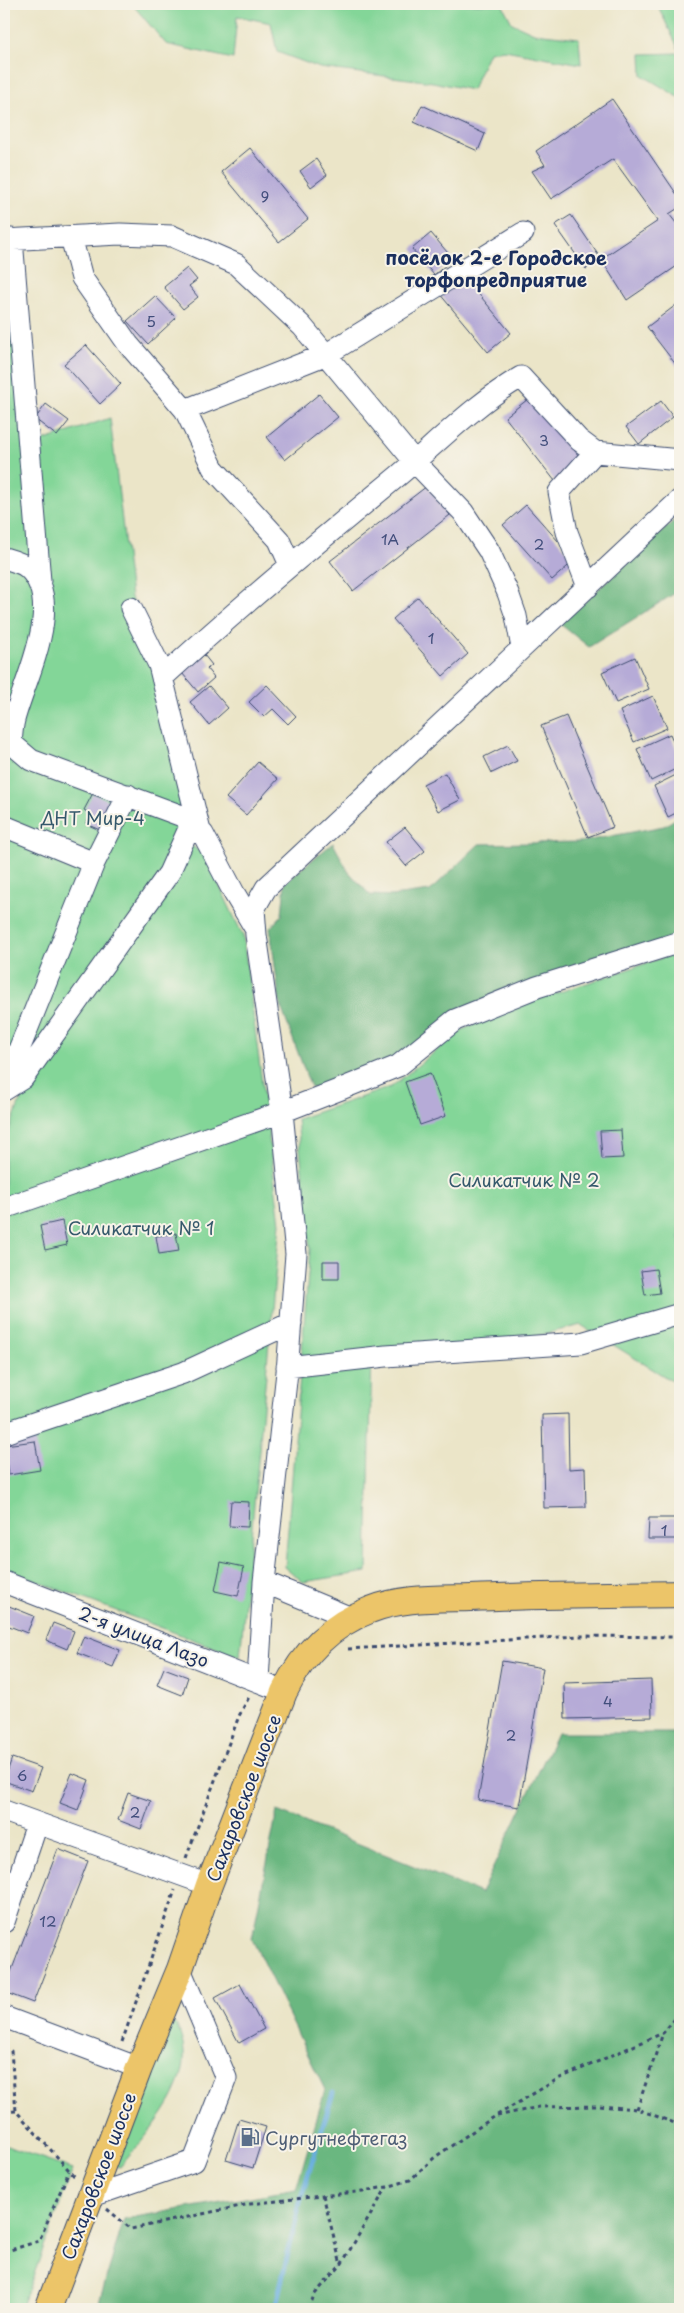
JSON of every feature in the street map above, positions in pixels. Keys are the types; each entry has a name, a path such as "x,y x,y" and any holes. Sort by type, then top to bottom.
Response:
{"main road":[{"name":"Сахаровское шоссе","path":"48,2309 100,2203 139,2068 180,1969 209,1885 284,1692 298,1667 315,1646 332,1630 351,1618 388,1604 418,1600 680,1594"}],"street":[{"path":"185,410 326,354 523,232"},
{"path":"4,742 14,720 37,651 44,603 12,340 8,240 120,234 172,236 236,264 302,326 415,462 463,512 488,551 516,616 522,648"},
{"path":"71,237 82,278 128,344 185,410 213,468 279,540 290,565"},
{"path":"162,678 220,624 290,565 415,462 496,392 521,376 579,440 595,452 680,460"},
{"path":"588,587 567,532 559,492 595,452"},
{"path":"258,1680 264,1582 287,1367 296,1254 282,1112 255,928 254,909 266,888 680,500"},
{"path":"4,558 27,566 40,582"},
{"path":"131,608 159,665 200,831"},
{"path":"14,720 11,743 31,760 182,816 200,831 255,928"},
{"path":"4,1089 94,863 128,795"},
{"path":"4,826 94,863"},
{"path":"4,1089 24,1078 169,873 187,834 200,831"},
{"path":"4,1208 282,1112 398,1066 455,1020 537,987 680,942"},
{"path":"287,1367 386,1356 581,1342 680,1314"},
{"path":"4,1433 183,1373 291,1323"},
{"name":"2-я улица Лазо","path":"4,1582 258,1680 284,1692"},
{"path":"264,1582 351,1618"},
{"path":"4,1811 209,1885"},
{"path":"4,1922 37,1824"},
{"path":"100,2203 194,2161 226,2078 180,1969"},
{"path":"4,2017 139,2068"}],"path":[{"path":"348,1649 579,1636 680,1637"},
{"path":"637,2108 663,2033 680,2013"},
{"path":"4,2046 11,2051 16,2111 100,2203 131,2229 250,2204 387,2187 410,2180 435,2157 494,2117 558,2080 663,2033"},
{"path":"494,2117 539,2107 637,2108 680,2124"},
{"path":"4,2112 16,2111"},
{"path":"4,2252 39,2242 69,2171"},
{"path":"309,2309 314,2296 341,2265 387,2187"},
{"path":"323,2196 341,2265"}],"green space":[{"path":"132,4 502,4 512,23 534,33 579,38 581,64 505,50 489,52 472,90 433,82 320,68 277,52 271,23 237,16 233,59 166,44"},
{"path":"657,4 680,4 680,52"},
{"path":"680,53 680,98 642,75 641,54"},
{"name":"ДНТ Мир-4","path":"4,244 25,447 110,418 131,597 156,678 190,838 4,1089"},
{"path":"680,515 680,590 589,647 560,624"},
{"path":"680,816 680,940 537,987 341,1089 311,1088 280,1004 270,928 282,915 285,882 333,843 348,871 370,895 392,896 430,891 479,844 580,842 664,826"},
{"name":"Силикатчик № 1","path":"192,846 205,855 243,936 280,1223 240,1657 4,1569 4,1144 25,1088"},
{"name":"Силикатчик № 2","path":"680,952 680,1386 581,1325 504,1344 372,1351 367,1572 303,1582 285,1567 310,1249 297,1119 391,1087 462,1030 506,1010"},
{"path":"557,1733 680,1733 680,2309 97,2309 124,2219 296,2189 325,2090 252,1939 277,1811 481,1893"},
{"path":"171,2022 179,2030 184,2055 182,2072 176,2090 156,2123 131,2154 120,2167 113,2165"},
{"path":"4,2145 73,2169 21,2309 4,2309"}],"building":[{"path":"612,99 680,199 680,207 669,214 680,228 680,264 627,300 601,259 658,221 613,159 551,199 532,171 545,165 536,151"},
{"path":"422,105 485,134 478,151 414,122"},
{"path":"250,148 308,219 279,242 221,172"},
{"path":"316,159 327,175 311,187 300,171"},
{"path":"571,215 601,259 586,269 555,225"},
{"path":"431,233 453,259 434,275 412,249"},
{"path":"187,268 197,280 189,286 198,297 183,309 164,287"},
{"path":"462,274 511,333 488,352 439,293"},
{"path":"155,296 176,318 148,344 127,321"},
{"path":"680,302 680,370 647,327"},
{"path":"86,345 121,384 100,404 64,364"},
{"path":"319,394 338,417 285,460 267,437"},
{"path":"532,396 582,460 555,481 505,417"},
{"path":"661,401 673,417 639,444 626,427"},
{"path":"46,404 69,421 57,436 35,419"},
{"path":"427,486 450,515 353,591 330,561"},
{"path":"526,505 575,560 552,580 503,525"},
{"path":"418,597 468,654 443,676 393,619"},
{"path":"204,655 212,665 207,669 214,678 198,692 182,673"},
{"path":"635,657 649,689 616,703 602,672"},
{"path":"267,685 296,716 288,724 273,709 264,717 249,702"},
{"path":"209,686 228,708 209,725 190,702"},
{"path":"653,696 667,728 634,742 620,711"},
{"path":"566,716 613,827 588,837 541,726"},
{"path":"670,734 680,757 680,767 651,781 637,749"},
{"path":"508,745 517,761 492,773 484,757"},
{"path":"258,762 278,779 246,815 226,798"},
{"path":"445,773 460,800 438,811 423,784"},
{"path":"680,773 680,811 668,817 654,786"},
{"path":"93,793 112,802 113,809 102,831 86,824 91,814 84,810"},
{"path":"405,827 425,851 406,866 386,842"},
{"path":"430,1073 446,1116 420,1125 405,1082"},
{"path":"621,1130 623,1158 602,1159 600,1131"},
{"path":"62,1221 67,1245 45,1250 40,1226"},
{"path":"176,1233 179,1251 159,1254 156,1236"},
{"path":"323,1261 339,1261 339,1279 323,1279"},
{"path":"656,1269 660,1293 645,1295 641,1271"},
{"path":"568,1414 569,1469 585,1468 586,1507 544,1508 542,1415"},
{"path":"35,1441 40,1470 9,1475 5,1445"},
{"path":"231,1501 249,1502 248,1527 229,1526"},
{"path":"649,1518 680,1518 680,1539 648,1539"},
{"path":"221,1562 244,1567 238,1596 215,1591"},
{"path":"4,1604 34,1616 27,1633 4,1624"},
{"path":"53,1623 74,1631 67,1649 46,1640"},
{"path":"84,1636 120,1650 113,1667 77,1653"},
{"path":"502,1661 543,1668 519,1807 478,1800"},
{"path":"164,1668 188,1677 182,1695 157,1685"},
{"path":"651,1680 652,1717 565,1719 564,1683"},
{"path":"12,1758 41,1768 32,1791 4,1781"},
{"path":"72,1773 89,1780 78,1810 60,1803"},
{"path":"128,1793 151,1801 141,1829 118,1820"},
{"path":"58,1849 88,1861 33,2003 4,1992 4,1990"},
{"path":"240,1984 264,2029 239,2043 215,1998"},
{"path":"239,2119 266,2127 253,2168 226,2160"}],"waterway":[{"path":"275,2309 301,2198 333,2093"}],"place":[{"name":"Сургутнефтегаз","path":"250,2137"}],"district":[{"name":"посёлок 2-е Городское торфопредприятие","path":"496,268"}]}
